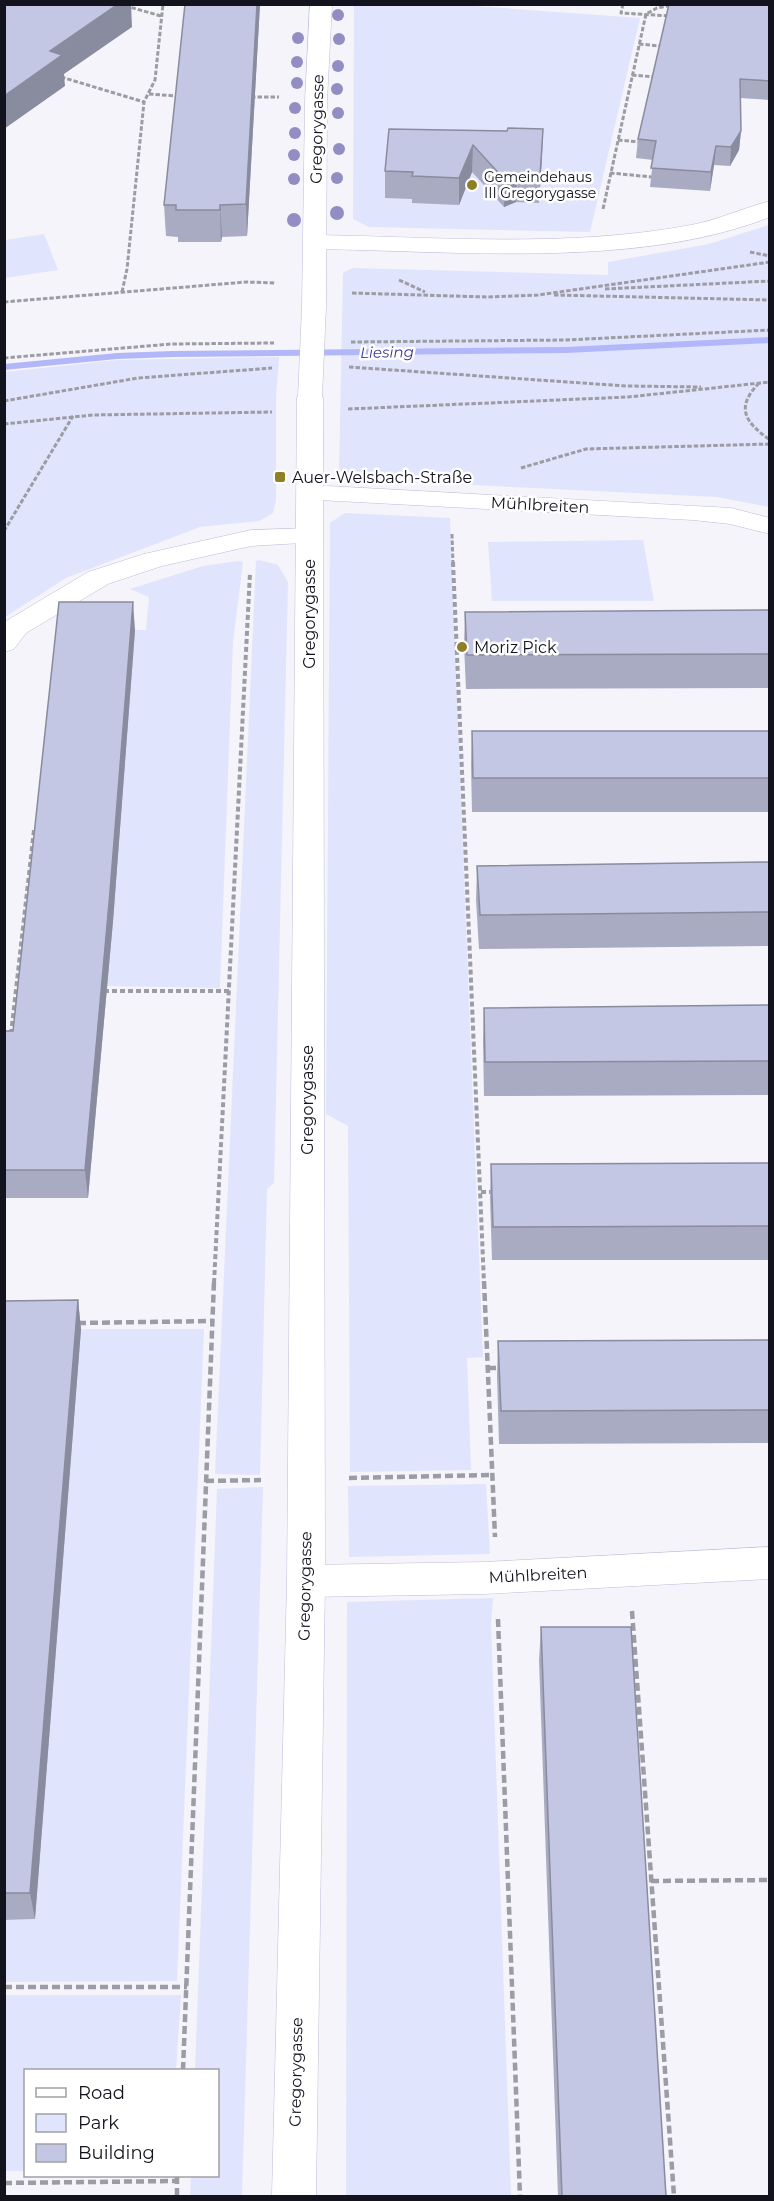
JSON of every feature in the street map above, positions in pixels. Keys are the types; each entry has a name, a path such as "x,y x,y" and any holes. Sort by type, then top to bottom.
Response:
{"street":[{"name":"Gregorygasse","path":"294,2196 306,1581 310,405 316,242 316,101 321,4"},
{"path":"316,242 508,246 638,242 698,231 749,217 770,208"},
{"name":"Mühlbreiten","path":"309,493 712,513 770,526"},
{"path":"4,643 16,627 98,578 154,560 251,538 309,536"},
{"name":"Mühlbreiten","path":"306,1581 497,1577 770,1563"}],"path":[{"path":"119,4 161,16"},
{"path":"122,292 127,269 144,102 155,80 163,4"},
{"path":"623,4 621,13 676,16"},
{"path":"597,243 610,173 646,14 657,8 678,4"},
{"path":"639,44 660,46"},
{"path":"632,75 662,77"},
{"path":"58,76 144,102"},
{"path":"149,94 179,96"},
{"path":"618,140 640,142"},
{"path":"610,173 652,177"},
{"path":"538,295 770,262"},
{"path":"585,290 770,281"},
{"path":"4,302 246,282 272,282 314,299 538,295 770,300"},
{"path":"350,342 566,340 770,330"},
{"path":"4,358 171,344 278,343"},
{"path":"347,367 627,386 720,387"},
{"path":"4,401 150,376 277,368"},
{"path":"4,424 73,417 310,405 628,397 770,382"},
{"path":"760,383 749,392 743,403 744,413 759,433 770,442"},
{"path":"4,531 73,417"},
{"path":"482,502 485,485 494,477 586,449 770,442"},
{"path":"451,501 493,1474 520,2196"},
{"path":"183,2069 212,1321 251,538"},
{"path":"9,1044 35,826"},
{"path":"468,892 479,892"},
{"path":"16,992 28,991"},
{"path":"99,991 229,991"},
{"path":"474,1035 486,1035"},
{"path":"481,1192 504,1192"},
{"path":"74,1323 212,1321"},
{"path":"488,1368 511,1368"},
{"path":"441,1476 493,1474"},
{"path":"629,1570 674,2196"},
{"path":"651,1881 770,1880"},
{"path":"4,1987 187,1987"},
{"path":"4,2183 177,2178 177,2196"}],"green space":[{"path":"354,5 460,5 640,18 590,232 369,227 353,219"},
{"path":"769,225 769,507 717,497 351,479 339,473 343,273 353,268 608,275 608,262 709,244"},
{"path":"44,234 58,270 5,278 5,240"},
{"path":"279,357 276,397 276,500 273,513 259,521 200,527 66,578 5,617 5,372 117,360"},
{"path":"345,513 450,518 483,1357 467,1358 471,1470 350,1472 348,1126 326,1114 330,523"},
{"path":"643,540 654,601 492,601 488,542"},
{"path":"256,561 278,565 288,582 274,1183 267,1189 260,1475 215,1474"},
{"path":"243,562 233,642 220,988 107,986 135,630 146,630 149,597 130,589 203,566"},
{"path":"81,1329 204,1329 177,1981 5,1982 4,1920 35,1919"},
{"path":"486,1484 490,1554 349,1557 348,1486"},
{"path":"263,1487 242,2196 190,2196 191,2177 219,2177 219,2069 195,2069 217,1489"},
{"path":"493,1598 491,1623 511,2196 346,2196 347,1602"},
{"path":"5,1995 181,1995 176,2069 24,2069 24,2171 5,2171"}],"building":[{"path":"4,4 118,4 50,51 62,55 4,96"},
{"path":"185,4 257,4 246,204 220,205 220,210 176,210 176,205 164,205"},
{"path":"669,4 770,4 770,81 740,79 741,131 731,147 716,146 711,172 651,168 656,141 638,139"},
{"path":"508,128 543,129 540,176 517,175 505,180 473,145 459,178 412,176 413,172 385,171 389,129 507,131"},
{"path":"59,602 133,602 85,1170 4,1170 4,1031 13,1031"},
{"path":"770,610 770,654 467,655 465,612"},
{"path":"472,731 770,731 770,778 473,778"},
{"path":"770,862 770,912 480,915 477,866"},
{"path":"770,1005 770,1061 485,1062 484,1008"},
{"path":"770,1163 770,1226 493,1227 491,1164"},
{"path":"78,1300 30,1893 4,1893 4,1301"},
{"path":"770,1340 770,1410 501,1411 498,1341"},
{"path":"541,1627 631,1627 666,2196 562,2196"}],"waterway":[{"name":"Liesing","path":"4,367 117,356 173,354 566,350 770,340"}],"place":[{"name":"Gemeindehaus III Gregorygasse","path":"472,185"},
{"name":"Auer-Welsbach-Straße","path":"280,477"},
{"name":"Moriz Pick","path":"462,647"}]}
